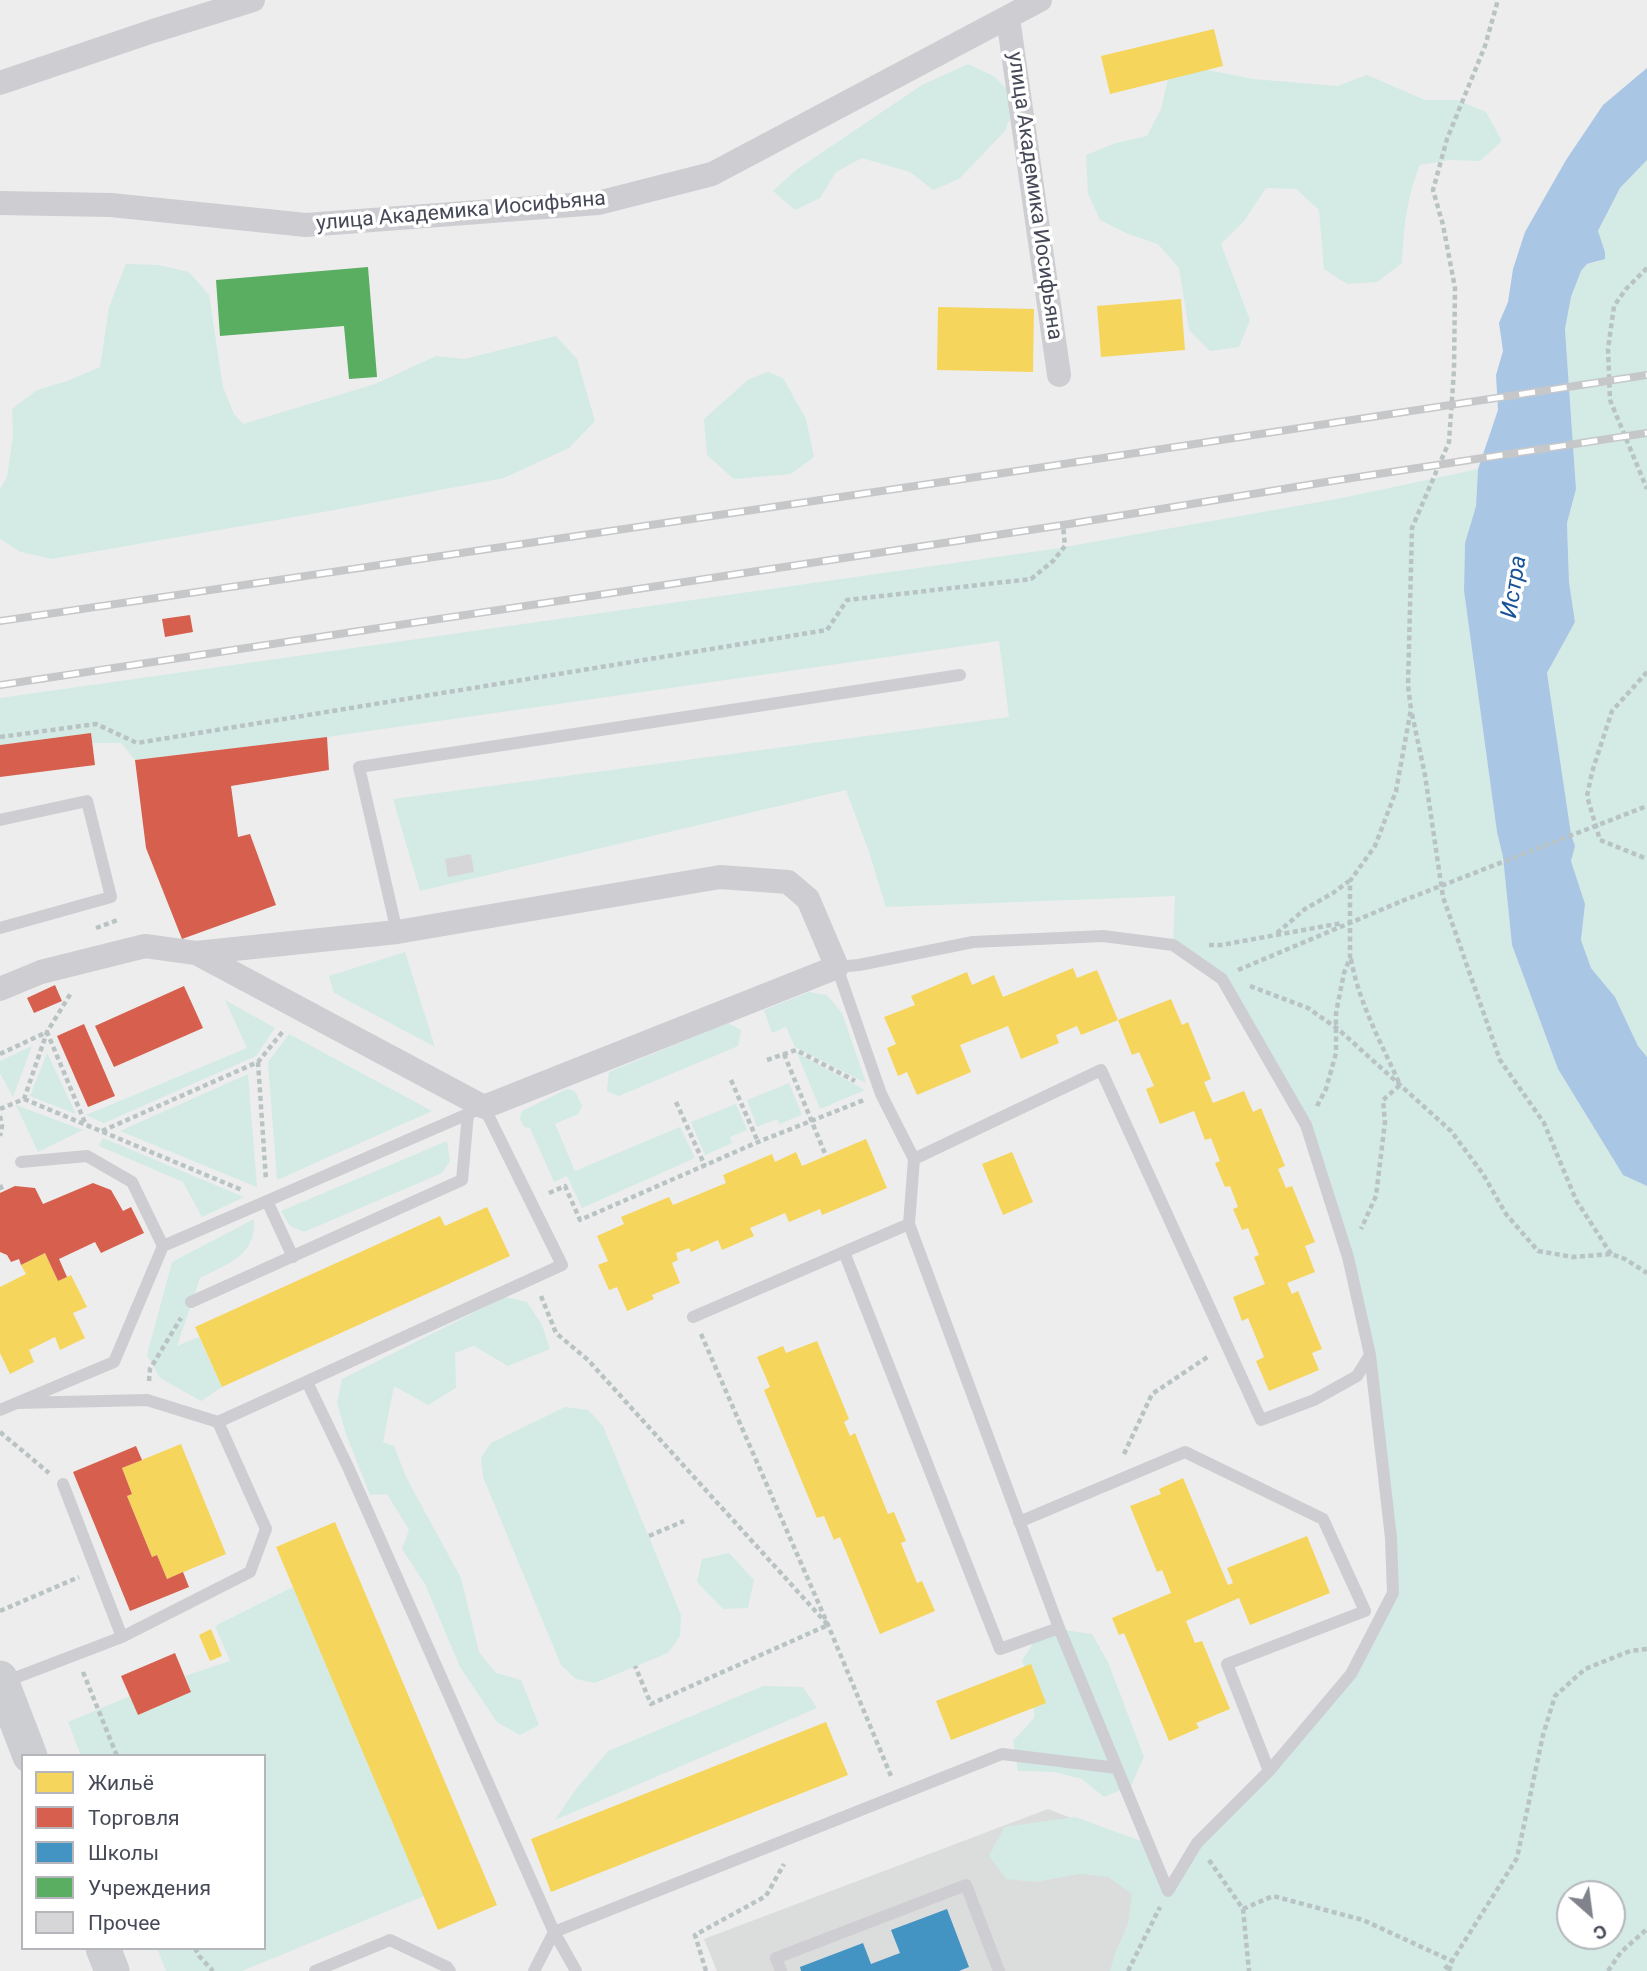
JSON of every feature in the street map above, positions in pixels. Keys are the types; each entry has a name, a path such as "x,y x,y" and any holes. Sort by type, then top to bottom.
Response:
{"main road":[{"path":"1,1681 29,1754"},
{"path":"104,1950 112,1971"}],"street":[{"path":"0,83 253,0"},
{"name":"улица Академика Иосифьяна","path":"0,202 111,205 306,225 598,203 712,174 1040,0"},
{"name":"улица Академика Иосифьяна","path":"1008,18 1059,375"},
{"path":"0,989 41,972 145,946 196,953 397,932 720,877 788,882 808,899 837,967 476,1111 196,953"}],"lane":[{"path":"397,932 359,767 960,675"},
{"path":"0,820 87,801 111,897 0,928"},
{"path":"1103,936 1172,945 1222,979 1306,1125 1348,1257 1370,1355 1391,1538 1393,1594 1351,1674 1269,1770 1197,1843 1168,1891 1059,1628 909,1224 914,1159 881,1094 837,967 973,942 1103,936"},
{"path":"914,1159 1101,1070 1261,1420 1314,1400 1357,1376 1370,1355"},
{"path":"0,1410 114,1362 163,1246 476,1111"},
{"path":"191,1303 462,1180 476,1111"},
{"path":"17,1403 147,1399 218,1422 562,1265 476,1111"},
{"path":"21,1163 87,1156 132,1182 163,1246"},
{"path":"267,1200 293,1257"},
{"path":"693,1317 909,1224"},
{"path":"844,1252 1000,1649 1059,1628"},
{"path":"307,1382 365,1504 554,1932 576,1971"},
{"path":"1,1681 122,1637 250,1572 266,1529 218,1422"},
{"path":"1019,1522 1185,1452 1323,1519 1365,1611"},
{"path":"63,1484 122,1637"},
{"path":"1269,1770 1227,1664 1365,1611 1393,1594"},
{"path":"534,1971 554,1932 1002,1754 1117,1768"},
{"path":"781,1971 776,1958 966,1885 999,1971"},
{"path":"315,1971 390,1940 450,1971"}],"path":[{"path":"1497,0 1485,46 1447,139 1433,190 1455,288 1454,370 1449,442 1412,528 1408,686 1425,775 1443,897 1500,1060 1544,1122 1576,1200 1611,1254"},
{"path":"1647,268 1614,306 1608,349 1609,400 1647,489"},
{"path":"0,737 96,724 137,743 827,629 847,600 1031,579 1065,547 1063,525"},
{"path":"1647,672 1612,711 1587,796 1600,840 1647,859"},
{"path":"1277,934 1305,909 1350,881 1374,846 1396,792 1411,709"},
{"path":"1222,979 1350,921 1647,806"},
{"path":"1350,881 1350,958 1354,977 1366,1012 1401,1085"},
{"path":"1172,945 1221,945 1350,921"},
{"path":"1306,1125 1326,1088 1336,1053 1336,1013 1344,973 1350,958"},
{"path":"1222,979 1245,984 1308,1009 1338,1029 1451,1131 1483,1174 1506,1214 1538,1251 1573,1257 1611,1254 1625,1259 1647,1273"},
{"path":"0,1110 24,1099 47,1032 71,993"},
{"path":"101,1132 258,1062 293,1020"},
{"path":"0,1054 47,1032"},
{"path":"47,1032 86,1125"},
{"path":"768,1060 796,1051 881,1094"},
{"path":"784,1054 826,1156"},
{"path":"24,1099 267,1200 258,1062"},
{"path":"731,1080 758,1142"},
{"path":"1348,1257 1376,1196 1385,1122 1383,1100 1401,1085"},
{"path":"565,1186 580,1220 758,1142 881,1094"},
{"path":"676,1101 705,1166"},
{"path":"0,1116 0,1136"},
{"path":"0,1185 3,1192"},
{"path":"534,1278 556,1333 587,1360 828,1625"},
{"path":"147,1399 150,1369 191,1303"},
{"path":"693,1317 828,1625 898,1795"},
{"path":"1111,1483 1152,1394 1228,1345"},
{"path":"0,1432 63,1484"},
{"path":"649,1536 684,1521"},
{"path":"0,1611 96,1570"},
{"path":"635,1666 651,1704 828,1625"},
{"path":"1443,1971 1517,1858 1543,1735 1555,1696 1585,1669 1630,1651 1647,1649"},
{"path":"76,1655 116,1754"},
{"path":"706,1971 695,1935 766,1896 801,1832"},
{"path":"1197,1843 1243,1909 1249,1971"},
{"path":"1128,1971 1168,1891"},
{"path":"1243,1909 1273,1896 1363,1920 1452,1961"},
{"path":"1608,1971 1621,1952 1647,1929"},
{"path":"196,1950 213,1971"},
{"path":"1450,1971 1452,1961"}],"shaded area":[{"path":"1048,1809 1135,1843 1154,1898 1119,1971 717,1971 704,1939"}],"green space":[{"path":"968,64 995,77 1017,100 1005,131 959,179 933,190 910,172 862,158 836,172 820,198 795,210 773,191 796,170 922,85"},
{"path":"1197,68 1253,79 1337,86 1367,75 1425,100 1457,100 1486,112 1502,141 1480,161 1450,160 1420,165 1406,213 1402,263 1377,282 1347,284 1324,269 1319,210 1296,189 1266,188 1244,221 1221,244 1250,320 1239,347 1210,351 1189,330 1179,268 1158,244 1128,234 1100,220 1088,194 1086,155 1116,143 1147,136 1161,109 1168,79"},
{"path":"1647,160 1647,1057 1638,1046 1615,997 1591,968 1581,940 1585,904 1571,861 1575,846 1547,673 1575,622 1569,582 1567,523 1576,488 1565,329 1571,297 1581,271 1587,264 1598,262 1605,252 1598,232 1620,188"},
{"path":"126,264 158,265 189,272 209,295 223,387 234,414 243,424 375,384 436,356 465,359 556,336 577,359 595,421 569,448 504,478 51,559 21,552 0,539 0,489 7,477 13,435 12,409 37,390 100,367 109,307"},
{"path":"768,372 783,378 806,419 814,457 791,474 734,479 707,455 704,419 749,379"},
{"path":"1478,469 1476,506 1465,543 1464,591 1497,832 1503,857 1512,945 1558,1069 1623,1175 1647,1186 1647,1971 1110,1971 1128,1924 1132,1894 1108,1877 1080,1874 1036,1882 1006,1879 989,1856 1004,1827 1075,1817 1144,1842 1168,1888 1197,1843 1351,1674 1393,1593 1370,1355 1306,1125 1222,979 1173,945 1175,896 886,907 846,790 420,891 393,799 1009,717 999,641 327,737 135,760 121,743 92,743 91,734 0,745 0,698 1053,549 1342,498"},
{"path":"405,952 435,1047 334,993 329,976"},
{"path":"809,992 827,995 842,1013 866,1083 795,1047 786,1027 772,1033 764,1010"},
{"path":"225,1000 275,1028 256,1056 104,1123 86,1115 247,1048"},
{"path":"728,1023 741,1030 738,1046 619,1096 607,1091 609,1072"},
{"path":"289,1034 432,1111 277,1180 268,1062"},
{"path":"32,1046 13,1097 0,1073 0,1061"},
{"path":"47,1053 76,1114 30,1096"},
{"path":"797,1053 865,1090 820,1109"},
{"path":"248,1074 257,1187 120,1131"},
{"path":"789,1083 802,1115 779,1124 777,1119 757,1127 747,1100"},
{"path":"567,1089 575,1091 582,1106 578,1114 555,1124 575,1171 680,1127 695,1158 582,1208 567,1176 554,1182 530,1128 524,1127 520,1119 522,1111"},
{"path":"736,1104 747,1130 730,1137 732,1143 705,1155 691,1122"},
{"path":"16,1105 83,1130 38,1152"},
{"path":"103,1138 244,1197 202,1217 183,1182 99,1146"},
{"path":"447,1141 450,1161 442,1173 304,1232 290,1226 281,1211"},
{"path":"254,1219 254,1232 245,1250 230,1263 200,1278 177,1346 199,1337 222,1387 201,1401 160,1378 147,1355 172,1262"},
{"path":"505,1297 527,1302 542,1325 550,1349 508,1366 474,1346 455,1353 456,1388 428,1405 394,1386 383,1442 394,1446 406,1477 461,1578 479,1652 496,1673 521,1680 539,1725 520,1735 497,1722 460,1667 425,1584 402,1549 409,1530 387,1494 370,1495 337,1403 342,1379"},
{"path":"565,1407 588,1410 603,1426 681,1615 680,1636 668,1653 595,1683 576,1679 561,1665 483,1477 481,1458 491,1443"},
{"path":"729,1553 754,1580 748,1608 723,1609 697,1582 702,1559"},
{"path":"293,1587 424,1896 242,1971 166,1971 158,1950 266,1950 266,1754 80,1754 68,1722 130,1696 138,1715 191,1692 185,1676 230,1661 215,1626"},
{"path":"1043,1627 1092,1634 1108,1662 1144,1757 1131,1786 1104,1797 1082,1779 1054,1772 1018,1771 1013,1741 1034,1718 1034,1690 1022,1661"},
{"path":"763,1686 803,1687 817,1708 555,1820 576,1789 608,1751"}],"water":[{"name":"Истра","path":"1647,68 1647,160 1620,188 1598,231 1605,259 1587,264 1581,271 1571,297 1565,329 1576,489 1567,523 1569,582 1575,622 1547,673 1575,846 1571,861 1585,904 1581,940 1591,968 1615,997 1638,1046 1647,1057 1647,1186 1623,1175 1558,1069 1512,945 1503,857 1497,832 1464,591 1465,543 1476,506 1478,469 1498,410 1496,375 1503,351 1499,323 1508,302 1513,269 1525,232 1566,160 1603,105"}],"building: Жильё":[{"path":"1214,29 1223,66 1110,94 1101,56"},
{"path":"1181,299 1185,350 1101,357 1097,306"},
{"path":"938,307 1034,309 1033,372 937,370"},
{"path":"1073,968 1077,978 1097,970 1118,1020 1081,1035 1077,1026 1056,1035 1059,1043 1021,1059 1008,1026 960,1045 971,1072 917,1095 907,1072 898,1076 887,1048 896,1044 884,1017 915,1005 911,996 967,972 972,985 994,975 1003,997"},
{"path":"1171,999 1182,1025 1188,1022 1211,1079 1204,1082 1213,1103 1244,1091 1253,1112 1261,1108 1285,1166 1278,1169 1286,1188 1292,1186 1315,1242 1305,1246 1315,1272 1287,1283 1292,1294 1298,1291 1322,1349 1312,1353 1319,1370 1269,1391 1256,1361 1264,1357 1248,1318 1242,1321 1233,1297 1265,1284 1254,1257 1259,1255 1248,1228 1242,1230 1233,1209 1238,1207 1230,1186 1225,1187 1215,1163 1220,1161 1211,1138 1205,1140 1194,1111 1160,1124 1146,1089 1154,1086 1139,1052 1132,1055 1118,1020"},
{"path":"866,1139 887,1188 822,1215 820,1209 789,1222 785,1213 750,1228 754,1236 722,1250 718,1240 691,1252 689,1248 676,1253 678,1260 672,1263 680,1283 652,1295 654,1299 627,1311 617,1287 609,1290 598,1265 608,1261 597,1236 624,1224 621,1217 669,1197 673,1205 726,1183 723,1175 772,1154 775,1162 796,1152 802,1166"},
{"path":"1012,1152 1033,1202 1003,1215 982,1164"},
{"path":"487,1207 510,1256 222,1387 195,1327 440,1216 445,1226"},
{"path":"45,1253 58,1281 71,1275 87,1307 73,1313 85,1338 60,1350 55,1337 29,1350 34,1362 10,1374 0,1353 0,1287 26,1274 21,1265"},
{"path":"817,1341 849,1419 844,1422 850,1436 855,1433 888,1514 894,1512 906,1541 901,1543 917,1583 922,1581 935,1611 880,1634 840,1537 834,1540 824,1516 817,1518 764,1390 770,1387 757,1357 783,1346 786,1353"},
{"path":"181,1444 226,1554 167,1579 157,1555 152,1557 127,1496 132,1494 122,1468"},
{"path":"1183,1478 1228,1585 1233,1583 1227,1568 1307,1536 1330,1593 1250,1625 1239,1598 1186,1621 1195,1643 1202,1641 1230,1709 1196,1723 1199,1728 1169,1741 1124,1633 1119,1635 1112,1618 1171,1593 1162,1570 1157,1572 1130,1506 1161,1494 1159,1489"},
{"path":"335,1522 497,1905 438,1930 276,1547"},
{"path":"211,1629 222,1656 210,1661 199,1635"},
{"path":"1031,1664 1046,1703 951,1740 936,1701"},
{"path":"826,1722 848,1775 551,1892 531,1839"}],"building: Торговля":[{"path":"190,615 193,632 165,637 162,619"},
{"path":"91,733 95,765 0,777 0,745"},
{"path":"327,737 329,770 231,786 238,837 250,834 276,905 182,939 146,848 135,760"},
{"path":"55,985 62,1001 34,1013 27,998"},
{"path":"184,986 203,1028 114,1067 95,1026"},
{"path":"84,1024 115,1096 88,1107 57,1036"},
{"path":"93,1183 111,1190 123,1211 131,1207 144,1233 101,1253 95,1242 59,1259 67,1277 58,1281 45,1253 21,1265 19,1259 11,1262 7,1255 0,1252 0,1193 15,1186 35,1188 43,1204"},
{"path":"136,1446 142,1460 122,1468 132,1494 127,1496 152,1557 157,1555 167,1579 183,1572 189,1587 130,1611 73,1472"},
{"path":"175,1653 191,1692 138,1715 121,1676"}],"building: Школы":[{"path":"947,1909 969,1967 959,1971 801,1971 800,1967 863,1943 871,1964 900,1953 891,1930"}],"building: Учреждения":[{"path":"368,267 377,377 349,379 344,326 220,336 216,280"}],"building: Прочее":[{"path":"471,854 474,872 448,877 445,859"}],"railway":[{"path":"0,621 1647,375"},
{"path":"0,685 1063,525 1647,433"}]}
